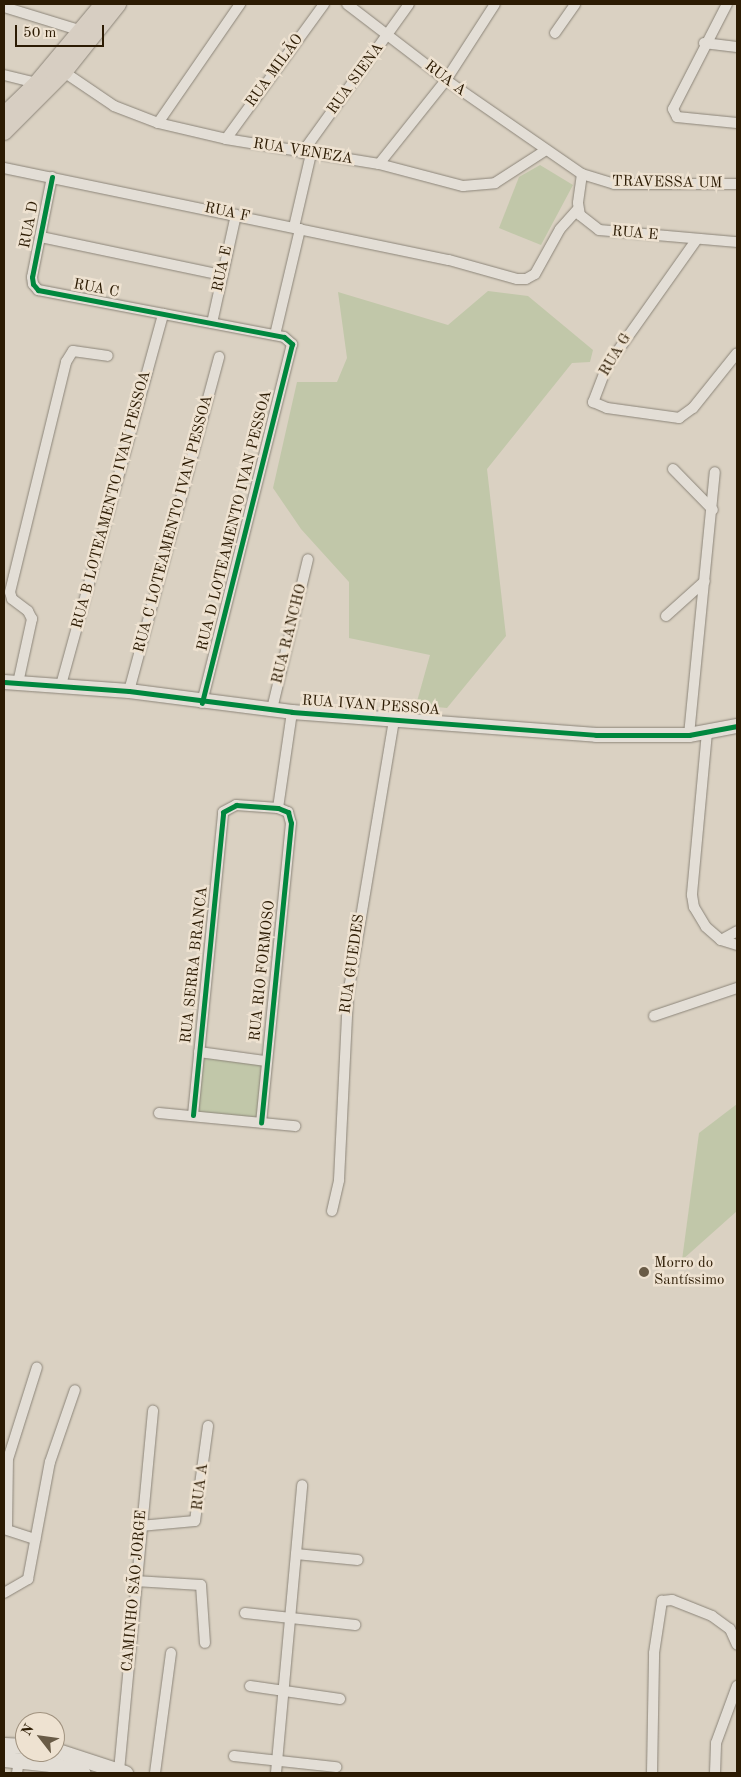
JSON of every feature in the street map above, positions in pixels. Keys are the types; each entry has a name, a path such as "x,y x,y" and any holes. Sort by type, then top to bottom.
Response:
{"main road":[{"path":"4,115 37,83 103,4"},
{"path":"4,132 64,72 118,4"},
{"path":"65,1753 122,1772"},
{"path":"13,1764 82,1773"}],"street":[{"path":"158,123 240,4"},
{"name":"RUA MILÃO","path":"226,139 324,4"},
{"name":"RUA A","path":"346,4 388,34 446,80 546,150"},
{"name":"RUA SIENA","path":"306,153 409,4"},
{"path":"380,164 446,80 495,4"},
{"path":"556,33 575,4"},
{"path":"727,4 704,44 673,109 677,117 737,123"},
{"path":"4,7 82,31"},
{"path":"704,44 737,47"},
{"name":"RUA VENEZA","path":"64,72 114,106 158,123 226,139 380,164 463,186 481,187 506,177 546,150"},
{"path":"4,75 37,83"},
{"name":"TRAVESSA UM","path":"546,150 582,174 614,184 737,184"},
{"path":"163,314 275,335 297,228 306,153"},
{"name":"RUA F","path":"4,168 449,260 517,279 532,277 560,229 578,209"},
{"path":"578,209 582,174"},
{"name":"RUA D","path":"32,277 52,178"},
{"name":"RUA E","path":"578,209 584,220 599,230 737,242"},
{"name":"RUA E","path":"212,323 236,215"},
{"name":"RUA D","path":"41,237 222,275"},
{"name":"RUA G","path":"697,239 618,349 593,396 594,404 607,408 679,418 693,408 737,353"},
{"name":"RUA C","path":"32,277 35,287 44,291 163,314"},
{"name":"RUA B LOTEAMENTO IVAN PESSOA","path":"61,686 163,314"},
{"name":"RUA D LOTEAMENTO IVAN PESSOA","path":"202,703 292,344 284,337 275,335"},
{"path":"18,683 32,619 28,611 12,599 10,592 66,362 73,351 108,356"},
{"name":"RUA C LOTEAMENTO IVAN PESSOA","path":"129,691 219,357"},
{"path":"673,469 713,510"},
{"path":"689,735 713,510 715,472"},
{"name":"RUA RANCHO","path":"272,709 308,559"},
{"path":"666,616 704,581"},
{"name":"RUA IVAN PESSOA","path":"4,682 129,691 202,703 292,712 596,735 689,735 737,726"},
{"path":"278,808 292,712"},
{"name":"RUA GUEDES","path":"332,1211 339,1180 348,995 394,720"},
{"path":"707,732 692,895 698,917 721,940 737,946"},
{"name":"RUA SERRA BRANCA","path":"193,1115 222,817 225,809 236,805 278,808"},
{"name":"RUA RIO FORMOSO","path":"261,1122 291,823 288,812 278,808"},
{"path":"721,940 737,931"},
{"path":"654,1016 737,988"},
{"path":"199,1052 266,1061"},
{"path":"159,1114 193,1115 294,1126"},
{"path":"35,1539 5,1529 8,1459 37,1367"},
{"path":"4,1593 22,1584 31,1568 50,1462 75,1390"},
{"name":"CAMINHO SÃO JORGE","path":"122,1772 135,1581 153,1411"},
{"name":"RUA A","path":"140,1526 195,1521 208,1426"},
{"path":"276,1773 292,1617 302,1485"},
{"path":"296,1554 358,1560"},
{"path":"135,1581 201,1585 206,1643"},
{"path":"652,1773 655,1643 662,1601 672,1600 712,1616 730,1629 737,1645"},
{"path":"245,1612 355,1625"},
{"path":"155,1773 171,1653"},
{"path":"250,1686 284,1693 340,1699"},
{"path":"715,1773 716,1743 737,1686"},
{"path":"234,1756 336,1767"}],"green space":[{"path":"540,165 573,185 541,245 499,228 519,177"},
{"path":"488,291 528,296 593,350 590,362 572,363 487,469 506,636 447,708 416,705 430,655 349,638 349,582 301,529 273,488 297,382 337,382 347,358 338,292 448,325"},
{"path":"199,1052 266,1061 258,1124 190,1114"},
{"path":"737,1104 737,1211 682,1260 699,1133"}],"cycle path":[{"path":"52,177 32,277 33,284 38,290 284,337 292,344 202,703"},
{"path":"4,682 129,691 292,712 596,735 689,735 737,726"},
{"path":"193,1115 223,812 236,805 278,808 288,812 291,823 261,1122"}],"place":[{"name":"Morro do Santíssimo","path":"644,1272"}]}
